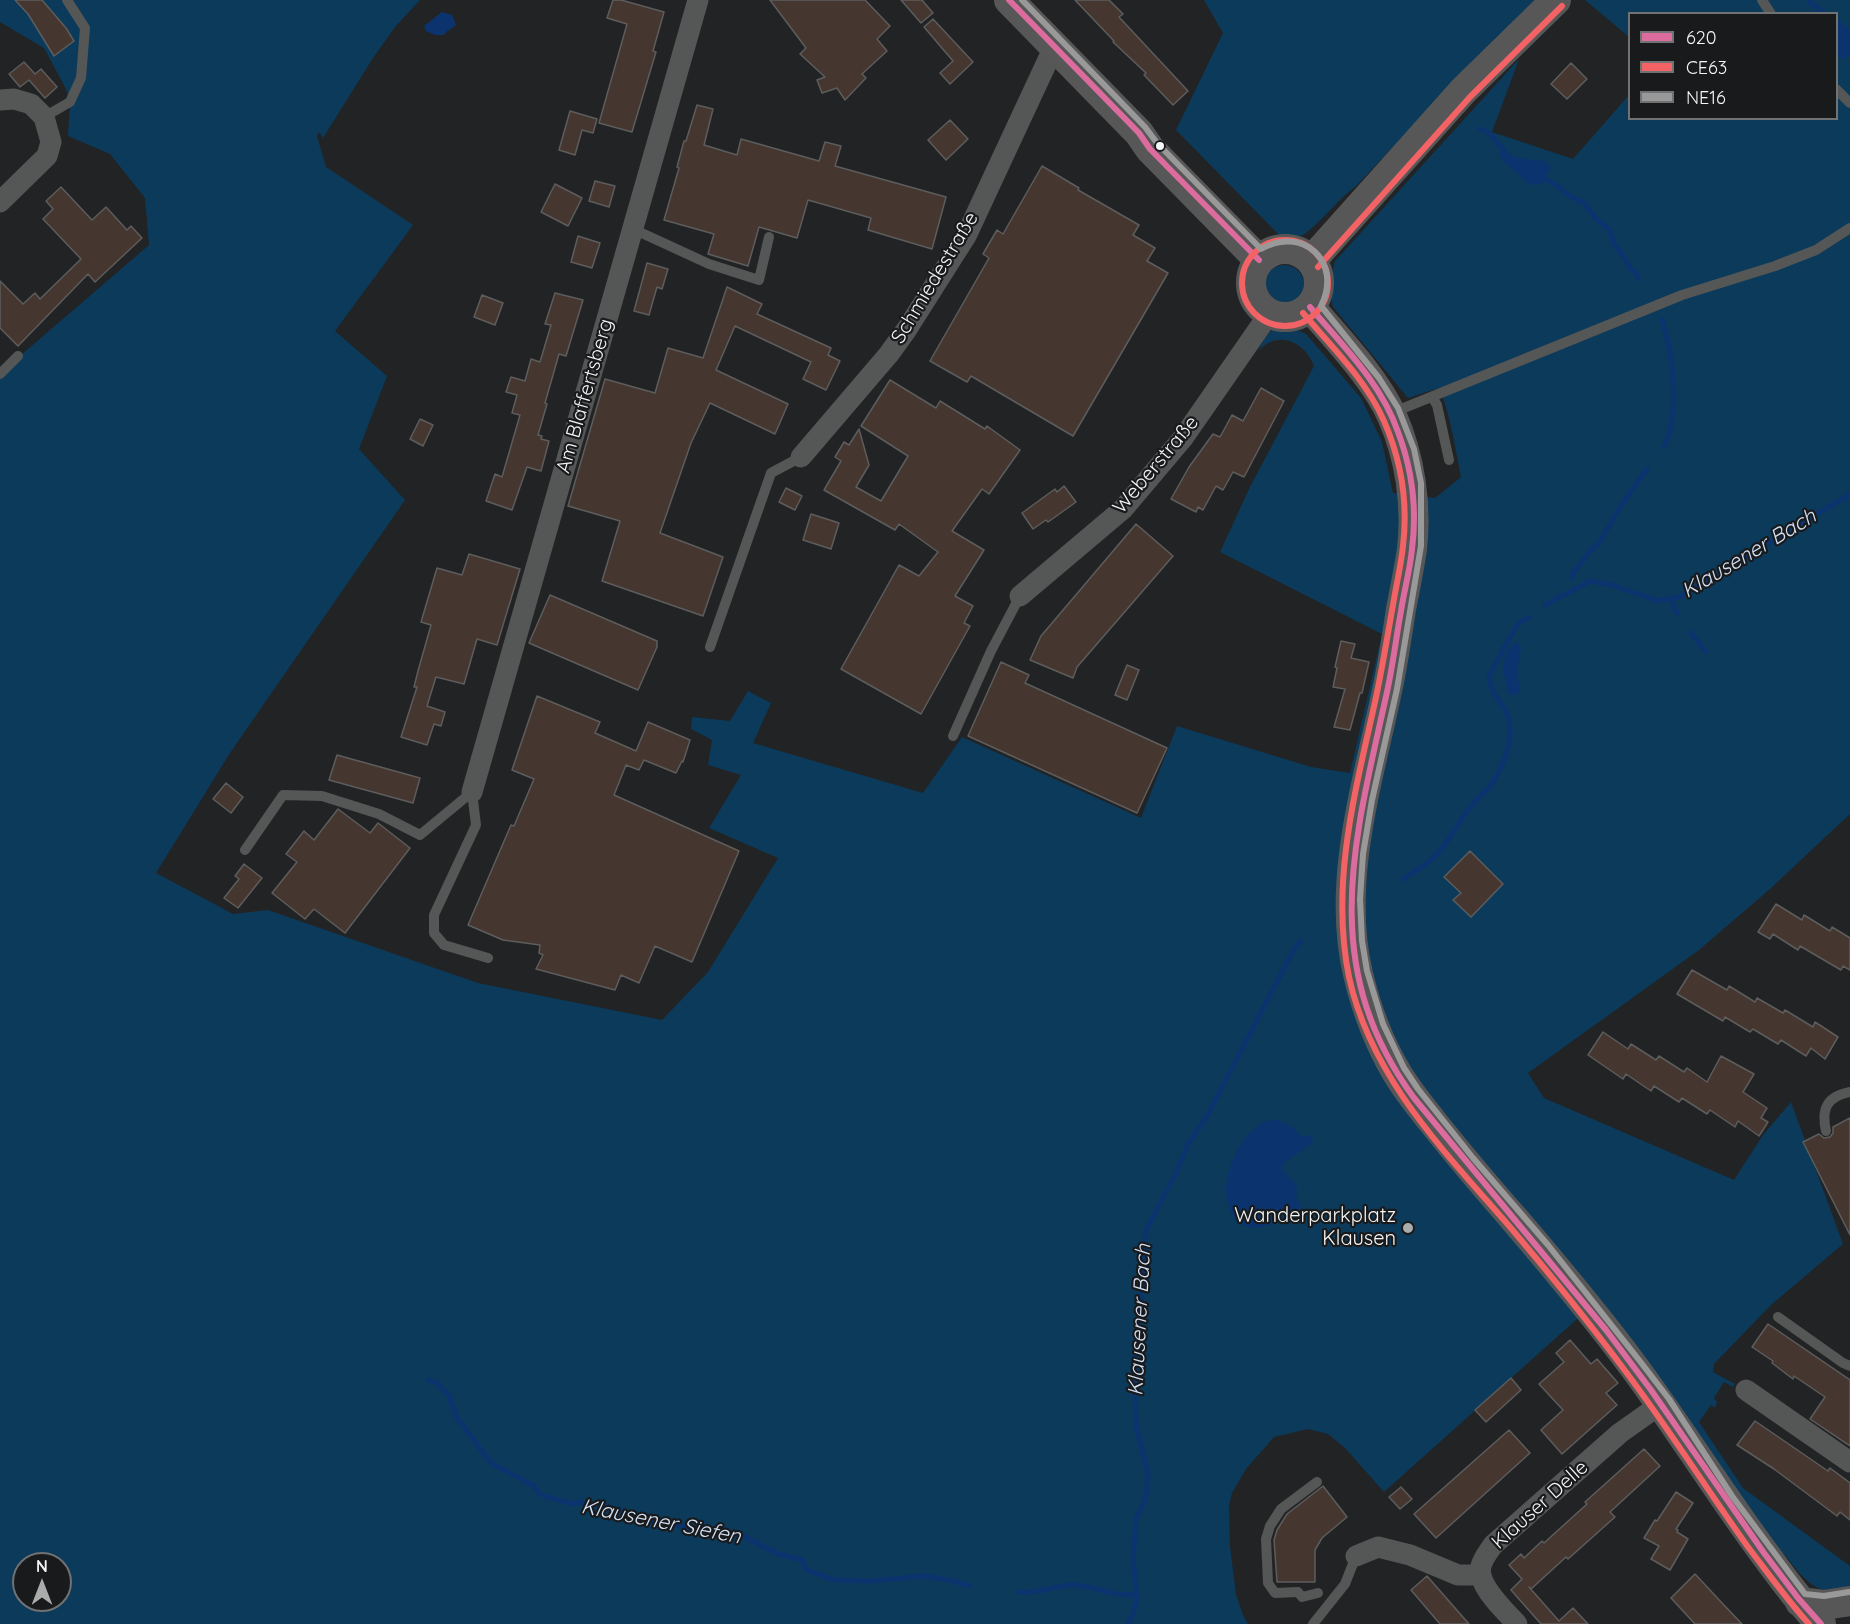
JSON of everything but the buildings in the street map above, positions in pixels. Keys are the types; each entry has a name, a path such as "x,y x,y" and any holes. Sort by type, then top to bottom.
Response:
{"main road":[{"path":"1009,0 1259,260"},
{"path":"1311,261 1463,91 1556,0"},
{"path":"1280,249 1291,249 1302,253 1311,261 1317,269 1319,290 1310,308 1291,317 1280,317 1269,314 1256,302 1250,285 1254,268 1259,260 1280,249"},
{"path":"1310,308 1372,384 1390,413 1405,452 1412,484 1412,545 1388,688 1363,798 1354,853 1351,900 1353,942 1358,973 1375,1027 1396,1072 1411,1094 1466,1164 1608,1333 1661,1404 1725,1501 1812,1617 1824,1605 1850,1601"}],"street":[{"name":"Am Blaffertsberg","path":"472,792 699,0"},
{"name":"Schmiedestraße","path":"801,457 889,354 966,236 1054,47"},
{"path":"0,100 14,99 31,104 44,117 51,142 47,156 0,202"},
{"name":"Weberstraße","path":"1020,596 1123,509 1183,438 1269,314"},
{"path":"1746,1390 1850,1462"},
{"name":"Klauser Delle","path":"1480,1575 1480,1567 1493,1545 1620,1434 1661,1404"},
{"path":"1356,1556 1378,1547 1410,1555 1458,1575 1480,1575 1487,1590 1517,1624"}],"lane":[{"path":"44,117 70,102 81,78 85,28 67,0"},
{"path":"1838,91 1850,103"},
{"path":"1390,413 1682,295 1775,266 1816,250 1850,228"},
{"path":"633,229 709,264 759,280 769,237"},
{"path":"0,374 18,356"},
{"path":"1432,397 1437,405 1449,460"},
{"path":"710,647 771,473 801,457"},
{"path":"953,736 991,651 1020,596"},
{"path":"244,850 283,795 322,796 379,814 420,835 472,792"},
{"path":"472,792 476,825 434,915 434,933 444,945 488,957"},
{"path":"1826,1131 1824,1115 1827,1104 1840,1094 1850,1092"},
{"path":"1778,1317 1850,1365"},
{"path":"1317,1482 1281,1509 1269,1526 1266,1539 1268,1583 1275,1593 1298,1592 1302,1597 1318,1593"},
{"path":"1313,1624 1345,1584 1356,1556"}],"shaded area":[{"path":"0,0 420,0 395,27 373,58 323,138 319,132 317,136 326,167 413,225 335,331 387,376 359,449 405,500 230,753 156,873 233,914 268,910 478,983 662,1020 708,972 778,858 709,828 741,775 708,765 712,740 691,729 692,717 730,721 748,691 771,703 753,743 923,793 962,737 1141,818 1177,726 1311,767 1350,773 1382,634 1220,552 1250,487 1314,366 1304,350 1290,341 1274,341 1258,351 1264,339 1273,330 1282,327 1298,330 1307,335 1361,398 1382,442 1393,493 1435,498 1461,477 1450,421 1439,388 1408,398 1333,307 1331,284 1335,261 1519,59 1492,132 1573,159 1628,96 1628,120 1838,120 1838,12 1628,12 1628,36 1585,0 1850,0 1850,814 1770,889 1699,950 1528,1073 1544,1098 1734,1180 1763,1135 1791,1102 1843,1244 1771,1305 1714,1364 1713,1372 1735,1384 1733,1387 1724,1382 1714,1398 1717,1402 1715,1408 1711,1405 1699,1422 1743,1488 1850,1566 1850,1590 1831,1591 1812,1585 1782,1552 1779,1552 1595,1298 1576,1320 1384,1492 1345,1448 1328,1434 1308,1429 1274,1437 1246,1469 1232,1493 1229,1506 1230,1547 1236,1595 1248,1624 0,1624 0,373 149,245 145,198 110,154 68,136 70,103 66,89 44,48 0,22"},
{"path":"1204,0 1535,0 1319,222 1303,235 1282,238 1176,130 1223,33"},
{"path":"442,12 452,15 456,25 444,35 435,35 426,31 424,26"},
{"path":"1838,20 1850,30 1850,57 1849,55 1843,60 1838,56"},
{"path":"1501,150 1517,158 1545,161 1551,168 1541,184 1530,185 1502,160 1499,155"},
{"path":"1284,265 1292,266 1298,271 1303,277 1303,293 1298,299 1292,304 1284,305 1276,304 1270,299 1265,293 1264,285 1265,277 1270,271 1276,266"},
{"path":"1517,642 1521,647 1517,675 1520,689 1517,695 1513,695 1507,690 1504,663 1509,649"},
{"path":"1278,1120 1293,1128 1302,1137 1310,1135 1314,1142 1285,1162 1282,1169 1297,1186 1296,1196 1301,1208 1286,1218 1258,1228 1241,1225 1235,1221 1227,1201 1226,1185 1231,1164 1248,1134 1264,1122"}],"waterway":[{"path":"1809,1 1823,12"},
{"name":"Klauser Delle","path":"1480,129 1488,132 1504,150"},
{"name":"Klauser Delle","path":"1545,179 1558,186 1569,196 1584,203 1595,218 1609,229 1615,246 1638,279"},
{"name":"Klauser Delle","path":"1662,320 1672,367 1673,384 1672,418 1664,447"},
{"name":"Klauser Delle","path":"1572,578 1573,573 1600,542 1620,507 1647,469"},
{"name":"Klausener Bach","path":"1545,605 1590,581 1612,585 1658,601 1679,597 1850,494"},
{"path":"1671,600 1677,613"},
{"name":"Klausener Bach","path":"1403,879 1438,853 1468,810 1490,786 1499,772 1508,749 1510,726 1506,712 1492,689 1489,676 1515,628 1520,622 1529,618"},
{"path":"1691,633 1706,652"},
{"name":"Klausener Bach","path":"1128,1624 1137,1598 1133,1560 1136,1519 1144,1503 1148,1473 1136,1426 1135,1390 1135,1354 1146,1230 1177,1171 1188,1144 1207,1116 1291,955 1301,941"},
{"name":"Klausener Siefen","path":"428,1380 437,1383 449,1396 457,1418 491,1463 534,1486 539,1493 547,1497 573,1504 581,1502 603,1505 666,1525 741,1535 778,1554 803,1560 807,1570 834,1580 871,1581 925,1576 970,1586"},
{"name":"Klausener Siefen","path":"1019,1592 1080,1585 1111,1593 1137,1594"}],"transit line":[{"name":"620","path":"1009,0 1259,260"},
{"name":"NE16","path":"1022,0 1261,249 1277,243 1291,242 1304,245 1315,252 1323,262 1327,275 1326,290 1321,306 1379,378 1398,408 1414,449 1421,483 1421,546 1397,689 1372,800 1363,854 1360,899 1362,941 1367,971 1383,1024 1404,1068 1473,1158 1548,1245 1669,1399 1732,1496 1805,1594 1824,1596 1849,1592"},
{"name":"CE63","path":"1318,267 1470,97 1562,6"},
{"name":"CE63","path":"1285,240 1302,243 1316,252 1325,266 1328,283 1325,300 1316,314 1302,323 1285,326 1268,323 1254,314 1245,300 1242,283 1245,266 1254,252 1268,243 1285,240"},
{"name":"620","path":"1310,307 1348,351 1382,397 1403,446 1412,490 1414,519 1410,565 1389,682 1364,798 1356,850 1352,900 1354,950 1364,999 1383,1048 1414,1098 1606,1330 1651,1390 1764,1553 1821,1624"},
{"name":"CE63","path":"1303,313 1348,364 1377,406 1395,451 1404,498 1401,561 1380,678 1353,804 1344,873 1342,907 1344,942 1349,977 1360,1014 1374,1048 1392,1081 1413,1112 1596,1332 1655,1412 1748,1547 1809,1624"}],"place":[{"name":"Wanderparkplatz Klausen","path":"1408,1228"}]}
